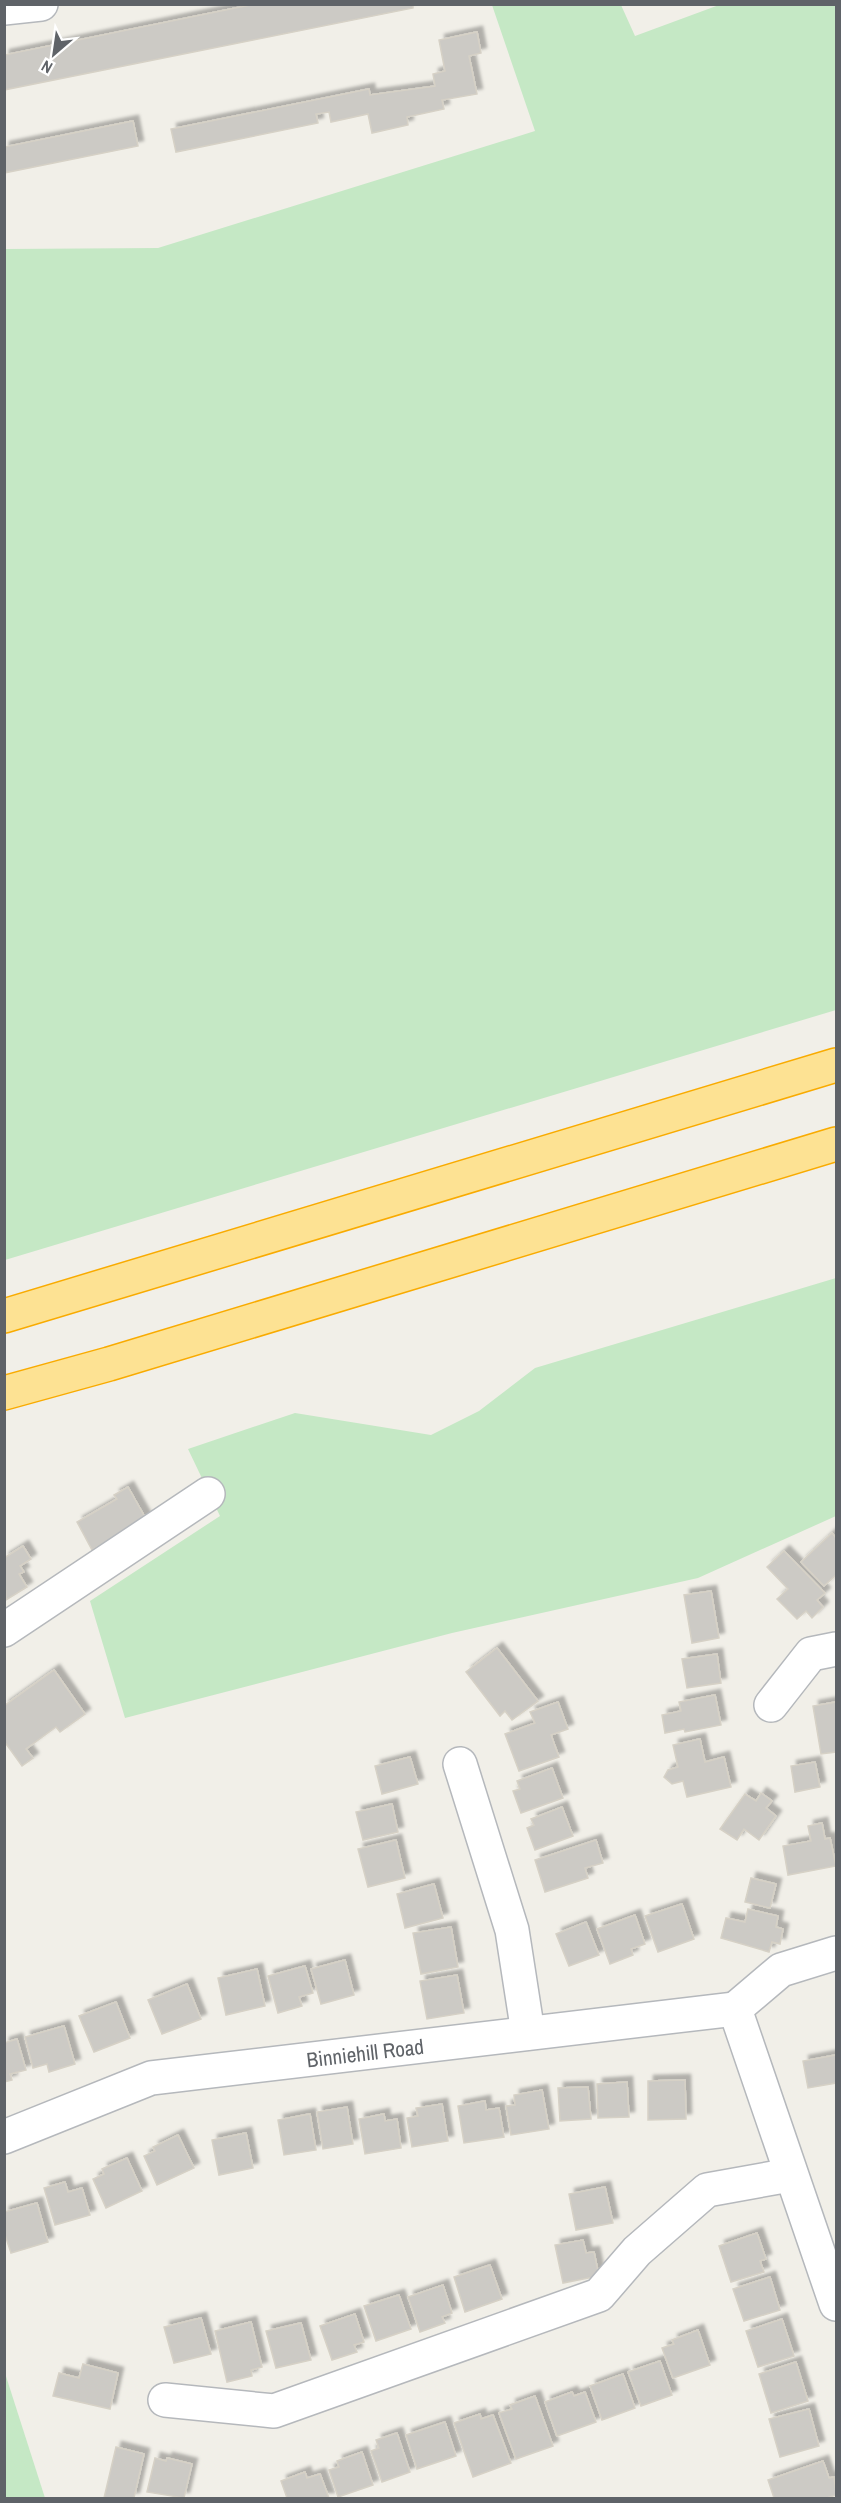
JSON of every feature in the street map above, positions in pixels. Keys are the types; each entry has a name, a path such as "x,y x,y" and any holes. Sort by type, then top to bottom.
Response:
{"highway":[{"path":"4,1316 837,1065"},
{"path":"4,1393 109,1364 837,1144"}],"street":[{"path":"4,8 41,4"},
{"path":"4,1630 208,1494"},
{"path":"771,1705 811,1654 837,1649"},
{"path":"460,1764 512,1930 528,2033"},
{"path":"837,1953 781,1970 735,2009 790,2175 837,2304"},
{"name":"Binniehill Road","path":"4,2138 151,2078 735,2009"},
{"path":"165,2400 274,2411 598,2295 637,2251 707,2190 790,2175"}],"green space":[{"path":"492,5 621,5 635,36 719,5 836,5 836,1010 5,1260 5,249 158,248 535,131"},
{"path":"836,1278 836,1516 698,1578 452,1633 125,1718 90,1601 220,1516 188,1449 295,1413 431,1435 479,1411 535,1368"},
{"path":"4,2370 45,2498 5,2498"}],"building":[{"path":"255,4 413,4 413,8 4,90 4,55"},
{"path":"477,32 481,53 469,56 477,94 442,100 444,109 407,117 408,125 372,133 368,114 331,122 329,112 316,114 318,123 176,152 171,129 369,89 370,95 435,86 433,74 445,71 439,40"},
{"path":"133,121 138,146 4,173 4,147"},
{"path":"128,1487 146,1519 92,1550 77,1522 117,1499 114,1495"},
{"path":"832,1533 836,1538 836,1575 824,1586 801,1562"},
{"path":"23,1546 31,1559 20,1566 24,1572 19,1574 27,1587 6,1600 4,1558"},
{"path":"784,1551 825,1593 817,1600 823,1607 812,1618 806,1611 797,1619 777,1599 788,1589 767,1567"},
{"path":"711,1591 719,1638 692,1643 684,1595"},
{"path":"497,1648 538,1701 512,1720 505,1711 500,1716 466,1672"},
{"path":"717,1654 721,1683 687,1688 682,1659"},
{"path":"54,1670 85,1714 60,1732 56,1727 26,1749 33,1758 22,1766 4,1741 4,1706"},
{"path":"715,1695 721,1725 685,1732 684,1729 665,1733 662,1715 681,1711 679,1702"},
{"path":"558,1702 568,1729 551,1735 559,1757 519,1771 505,1734 535,1723 530,1712"},
{"path":"836,1702 836,1752 821,1754 813,1706"},
{"path":"700,1739 705,1762 724,1757 731,1787 687,1797 683,1781 672,1784 664,1777 668,1770 678,1767 673,1745"},
{"path":"410,1757 418,1784 382,1794 375,1766"},
{"path":"815,1762 820,1787 795,1792 791,1766"},
{"path":"552,1768 563,1798 521,1813 513,1791 520,1789 517,1781"},
{"path":"761,1793 772,1801 766,1808 776,1816 759,1840 744,1829 737,1840 720,1829 745,1794 756,1801"},
{"path":"392,1804 398,1832 363,1840 356,1812"},
{"path":"562,1807 573,1836 535,1850 527,1828 534,1825 531,1819"},
{"path":"822,1823 825,1839 830,1838 836,1866 788,1875 783,1846 811,1841 808,1826"},
{"path":"396,1840 405,1878 368,1887 358,1849"},
{"path":"596,1840 603,1863 585,1868 588,1878 545,1892 535,1860"},
{"path":"751,1878 776,1884 770,1908 745,1902"},
{"path":"434,1884 443,1918 405,1928 397,1894"},
{"path":"682,1904 694,1939 658,1952 645,1916"},
{"path":"748,1909 778,1916 776,1927 783,1929 780,1944 772,1942 769,1952 721,1938 726,1918 745,1922"},
{"path":"635,1915 645,1944 631,1949 633,1955 610,1964 597,1929"},
{"path":"586,1922 599,1955 569,1966 556,1934"},
{"path":"451,1927 458,1967 421,1974 413,1933"},
{"path":"345,1960 354,1995 321,2004 311,1969"},
{"path":"305,1966 313,1993 299,1997 302,2006 278,2013 268,1976"},
{"path":"257,1969 265,2006 226,2015 218,1978"},
{"path":"457,1975 464,2013 427,2019 420,1981"},
{"path":"187,1984 201,2019 162,2034 148,2000"},
{"path":"116,2002 130,2038 94,2052 79,2016"},
{"path":"64,2026 75,2064 49,2072 47,2064 33,2068 25,2037"},
{"path":"17,2039 26,2070 10,2074 12,2080 4,2082 4,2043"},
{"path":"836,2055 836,2083 808,2088 803,2061"},
{"path":"685,2080 686,2119 648,2120 648,2081"},
{"path":"627,2082 629,2117 598,2118 597,2084"},
{"path":"588,2087 591,2119 560,2121 558,2088"},
{"path":"542,2090 549,2129 511,2135 506,2106 515,2105 514,2095"},
{"path":"485,2101 486,2110 499,2108 504,2137 464,2143 458,2106"},
{"path":"442,2104 448,2141 412,2147 407,2118 418,2116 416,2108"},
{"path":"347,2107 353,2144 323,2149 317,2112"},
{"path":"310,2114 316,2150 284,2155 278,2120"},
{"path":"384,2114 385,2121 397,2119 401,2148 365,2154 359,2119"},
{"path":"246,2133 253,2168 219,2175 212,2140"},
{"path":"178,2135 194,2168 157,2185 144,2156 155,2151 153,2147"},
{"path":"127,2158 142,2191 106,2208 93,2179 104,2174 102,2169"},
{"path":"65,2182 68,2192 82,2188 90,2215 55,2225 44,2188"},
{"path":"605,2187 613,2223 576,2230 569,2194"},
{"path":"37,2203 48,2242 11,2253 4,2232 4,2212"},
{"path":"757,2233 766,2259 760,2261 764,2272 731,2282 719,2246"},
{"path":"583,2240 586,2253 594,2252 599,2276 563,2283 555,2245"},
{"path":"490,2265 502,2299 465,2312 454,2277"},
{"path":"770,2277 780,2310 744,2321 733,2289"},
{"path":"443,2285 452,2313 442,2317 445,2323 420,2332 408,2297"},
{"path":"399,2295 411,2329 376,2341 364,2306"},
{"path":"355,2314 364,2342 354,2345 357,2352 332,2360 320,2326"},
{"path":"201,2318 211,2354 174,2363 164,2327"},
{"path":"782,2319 794,2356 758,2367 746,2331"},
{"path":"251,2322 262,2367 251,2370 252,2376 227,2382 215,2331"},
{"path":"301,2323 311,2360 276,2368 266,2331"},
{"path":"698,2330 710,2365 673,2378 662,2348 674,2344 672,2340"},
{"path":"660,2361 672,2395 641,2406 628,2372"},
{"path":"796,2362 808,2401 771,2413 759,2374"},
{"path":"83,2364 118,2373 110,2409 53,2396 59,2373 79,2378"},
{"path":"623,2374 635,2408 602,2420 590,2386"},
{"path":"572,2392 574,2396 585,2392 596,2422 557,2436 545,2402"},
{"path":"535,2396 553,2446 516,2459 499,2413 512,2409 510,2405"},
{"path":"809,2409 819,2446 780,2457 769,2419"},
{"path":"480,2414 481,2419 493,2415 511,2463 473,2477 454,2423"},
{"path":"445,2422 456,2456 417,2469 406,2435"},
{"path":"397,2433 410,2472 382,2482 371,2451 379,2448 376,2440"},
{"path":"116,2447 144,2454 134,2498 104,2498"},
{"path":"362,2452 373,2485 338,2497 329,2470 339,2467 337,2461"},
{"path":"155,2458 166,2461 167,2458 192,2464 184,2498 147,2492"},
{"path":"823,2461 829,2478 834,2477 836,2495 827,2498 774,2498 768,2480"},
{"path":"305,2472 307,2478 320,2474 329,2498 287,2498 281,2481"}]}
